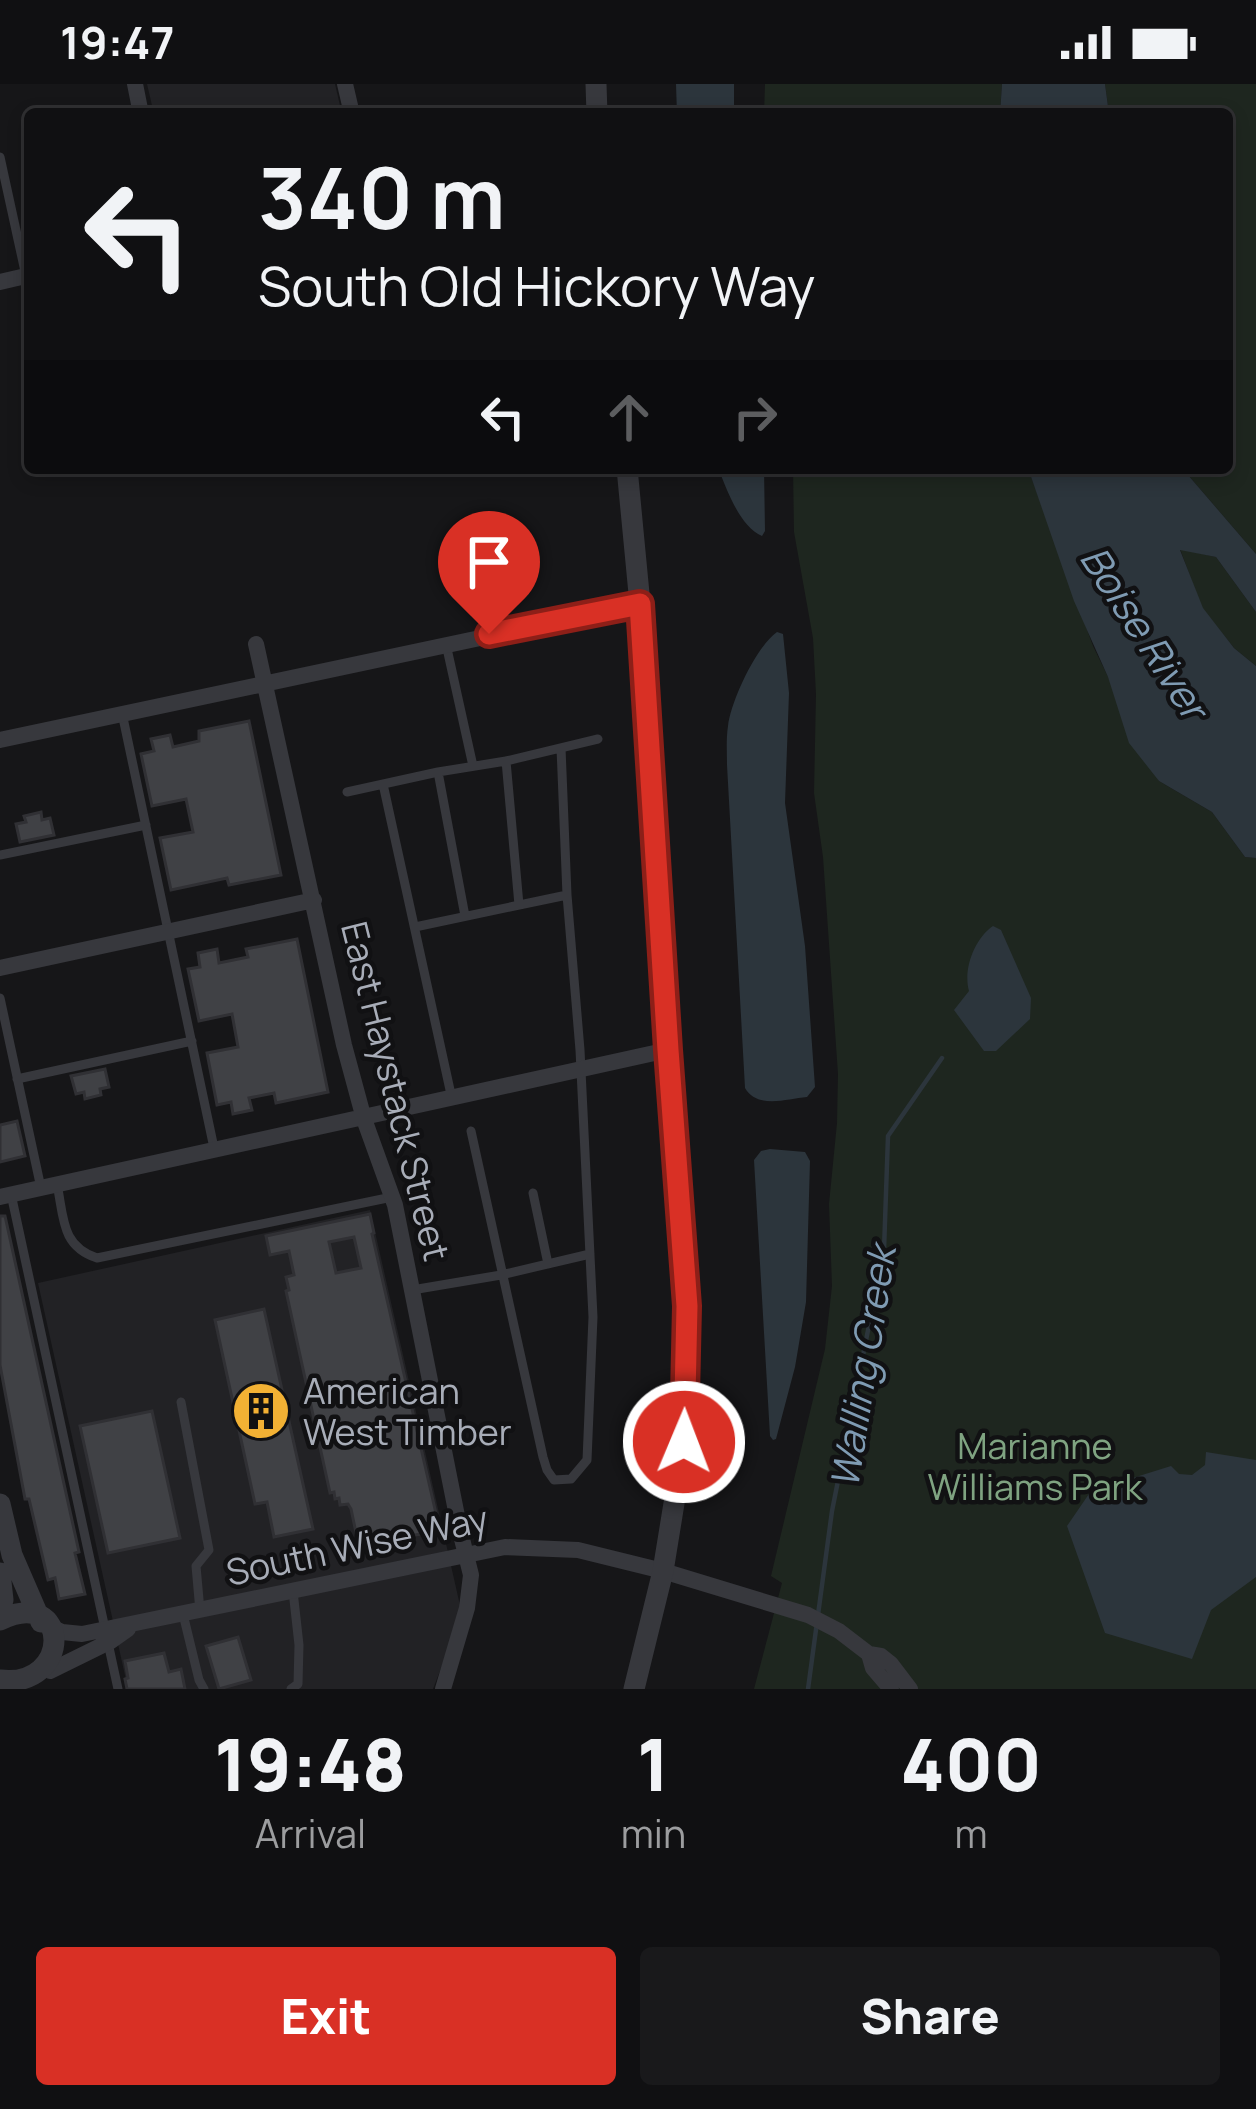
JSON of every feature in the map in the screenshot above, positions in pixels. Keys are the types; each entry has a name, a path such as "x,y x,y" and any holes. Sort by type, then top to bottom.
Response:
{"street":[{"path":"628,474 687,1306 684,1442 663,1571 636,1685"},
{"path":"0,740 640,604"},
{"name":"East Haystack Street","path":"256,644 344,1045 392,1197 472,1576 443,1689"},
{"path":"0,968 314,900"},
{"path":"6,1196 668,1050"},
{"path":"0,1504 12,1555 55,1645 54,1663 43,1680 22,1686 0,1680"},
{"name":"South Wise Way","path":"43,1680 106,1636 134,1624 505,1547 534,1546 578,1550 663,1571 823,1622 869,1654 881,1656 910,1689"},
{"path":"0,1573 0,1607"},
{"path":"0,1620 18,1614 62,1632 106,1636"},
{"path":"869,1654 873,1668 891,1689"},
{"path":"0,1680 4,1689"}],"lane":[{"path":"1,163 24,258"},
{"path":"446,644 473,766"},
{"path":"122,713 215,1151"},
{"path":"347,791 598,739"},
{"path":"471,1131 547,1470 554,1480 571,1479 586,1460 593,1316 561,748"},
{"path":"506,761 519,905"},
{"path":"438,772 465,916"},
{"path":"383,784 452,1099"},
{"path":"0,856 146,825"},
{"path":"415,927 567,895"},
{"path":"0,998 17,1078 49,1186 68,1240 80,1252 97,1258 392,1197"},
{"path":"17,1078 191,1041"},
{"path":"533,1193 548,1264"},
{"path":"6,1196 118,1689"},
{"path":"412,1289 590,1255"},
{"path":"181,1402 209,1550 196,1565 192,1612 199,1681 204,1689"},
{"path":"291,1689 298,1684 300,1670 293,1591"}],"shaded area":[{"path":"147,84 335,84 341,108 153,108"},
{"path":"370,1210 462,1614 433,1689 128,1689 38,1283"}],"green space":[{"path":"765,84 1002,84 1000,108 764,108"},
{"path":"1105,84 1256,84 1256,554 1187,474 1233,474 1233,108 1108,108"},
{"name":"Marianne Williams Park","path":"793,474 1030,474 1093,646 1159,781 1212,812 1245,857 1256,858 1256,1689 754,1689 782,1583 771,1576 825,1349 832,1286 829,1204 838,1074 814,793 813,638 794,532"},
{"path":"1180,549 1216,557 1256,612 1256,666 1234,648 1202,608"}],"water":[{"path":"676,84 734,84 734,108 677,108"},
{"path":"1002,84 1105,84 1108,108 1000,108"},
{"path":"720,474 764,474 762,536 741,516"},
{"name":"Boise River","path":"1030,474 1187,474 1256,554 1256,612 1216,557 1180,550 1203,608 1234,648 1256,666 1256,858 1245,857 1212,812 1159,781 1129,743 1108,677 1074,601"},
{"path":"777,632 783,634 789,693 785,803 805,946 815,1087 807,1097 773,1101 757,1099 745,1088 727,731 739,689"},
{"path":"993,926 1001,930 1031,998 1030,1019 996,1051 984,1051 954,1010 969,991 975,947"},
{"path":"770,1149 805,1152 810,1161 806,1302 795,1367 773,1440 754,1160"},
{"path":"1206,1452 1256,1460 1256,1577 1211,1610 1192,1659 1105,1633 1067,1526 1091,1491 1171,1466 1179,1474 1192,1475 1205,1465"}],"building":[{"path":"249,721 281,875 229,885 227,878 171,890 160,838 193,832 186,799 152,806 141,754 154,751 151,739 170,735 173,747 199,741 199,731"},
{"path":"41,812 42,820 50,818 54,835 20,842 16,824 26,822 24,816"},
{"path":"297,939 328,1092 276,1103 274,1093 249,1098 252,1110 233,1114 231,1102 217,1105 207,1053 238,1047 232,1014 199,1021 188,969 200,967 198,953 217,949 219,963 248,957 246,949"},
{"path":"105,1069 109,1087 100,1089 101,1095 85,1099 84,1092 76,1094 71,1076"},
{"path":"17,1121 25,1156 0,1162 0,1125"},
{"path":"370,1214 440,1531 359,1547 351,1509 330,1493 286,1291 286,1277 294,1275 289,1251 270,1255 266,1236","holes":["354,1237 361,1268 336,1273 329,1242"]},
{"path":"0,1216 5,1216 79,1552 75,1553 85,1594 59,1599 55,1578 48,1580 29,1499 25,1499 0,1365"},
{"name":"American West Timber","path":"264,1309 313,1529 274,1537 267,1502 255,1504 215,1320"},
{"path":"152,1411 180,1538 108,1553 80,1426"},
{"path":"238,1637 251,1680 219,1689 206,1646"},
{"path":"164,1653 169,1672 181,1669 185,1689 127,1689 125,1661"}],"waterway":[{"name":"Walling Creek","path":"808,1689 832,1511 884,1250 888,1136 942,1058"}],"place":[{"name":"American West Timber","path":"261,1411"}],"route":[{"path":"489,634 640,604 687,1306 684,1442"}]}
